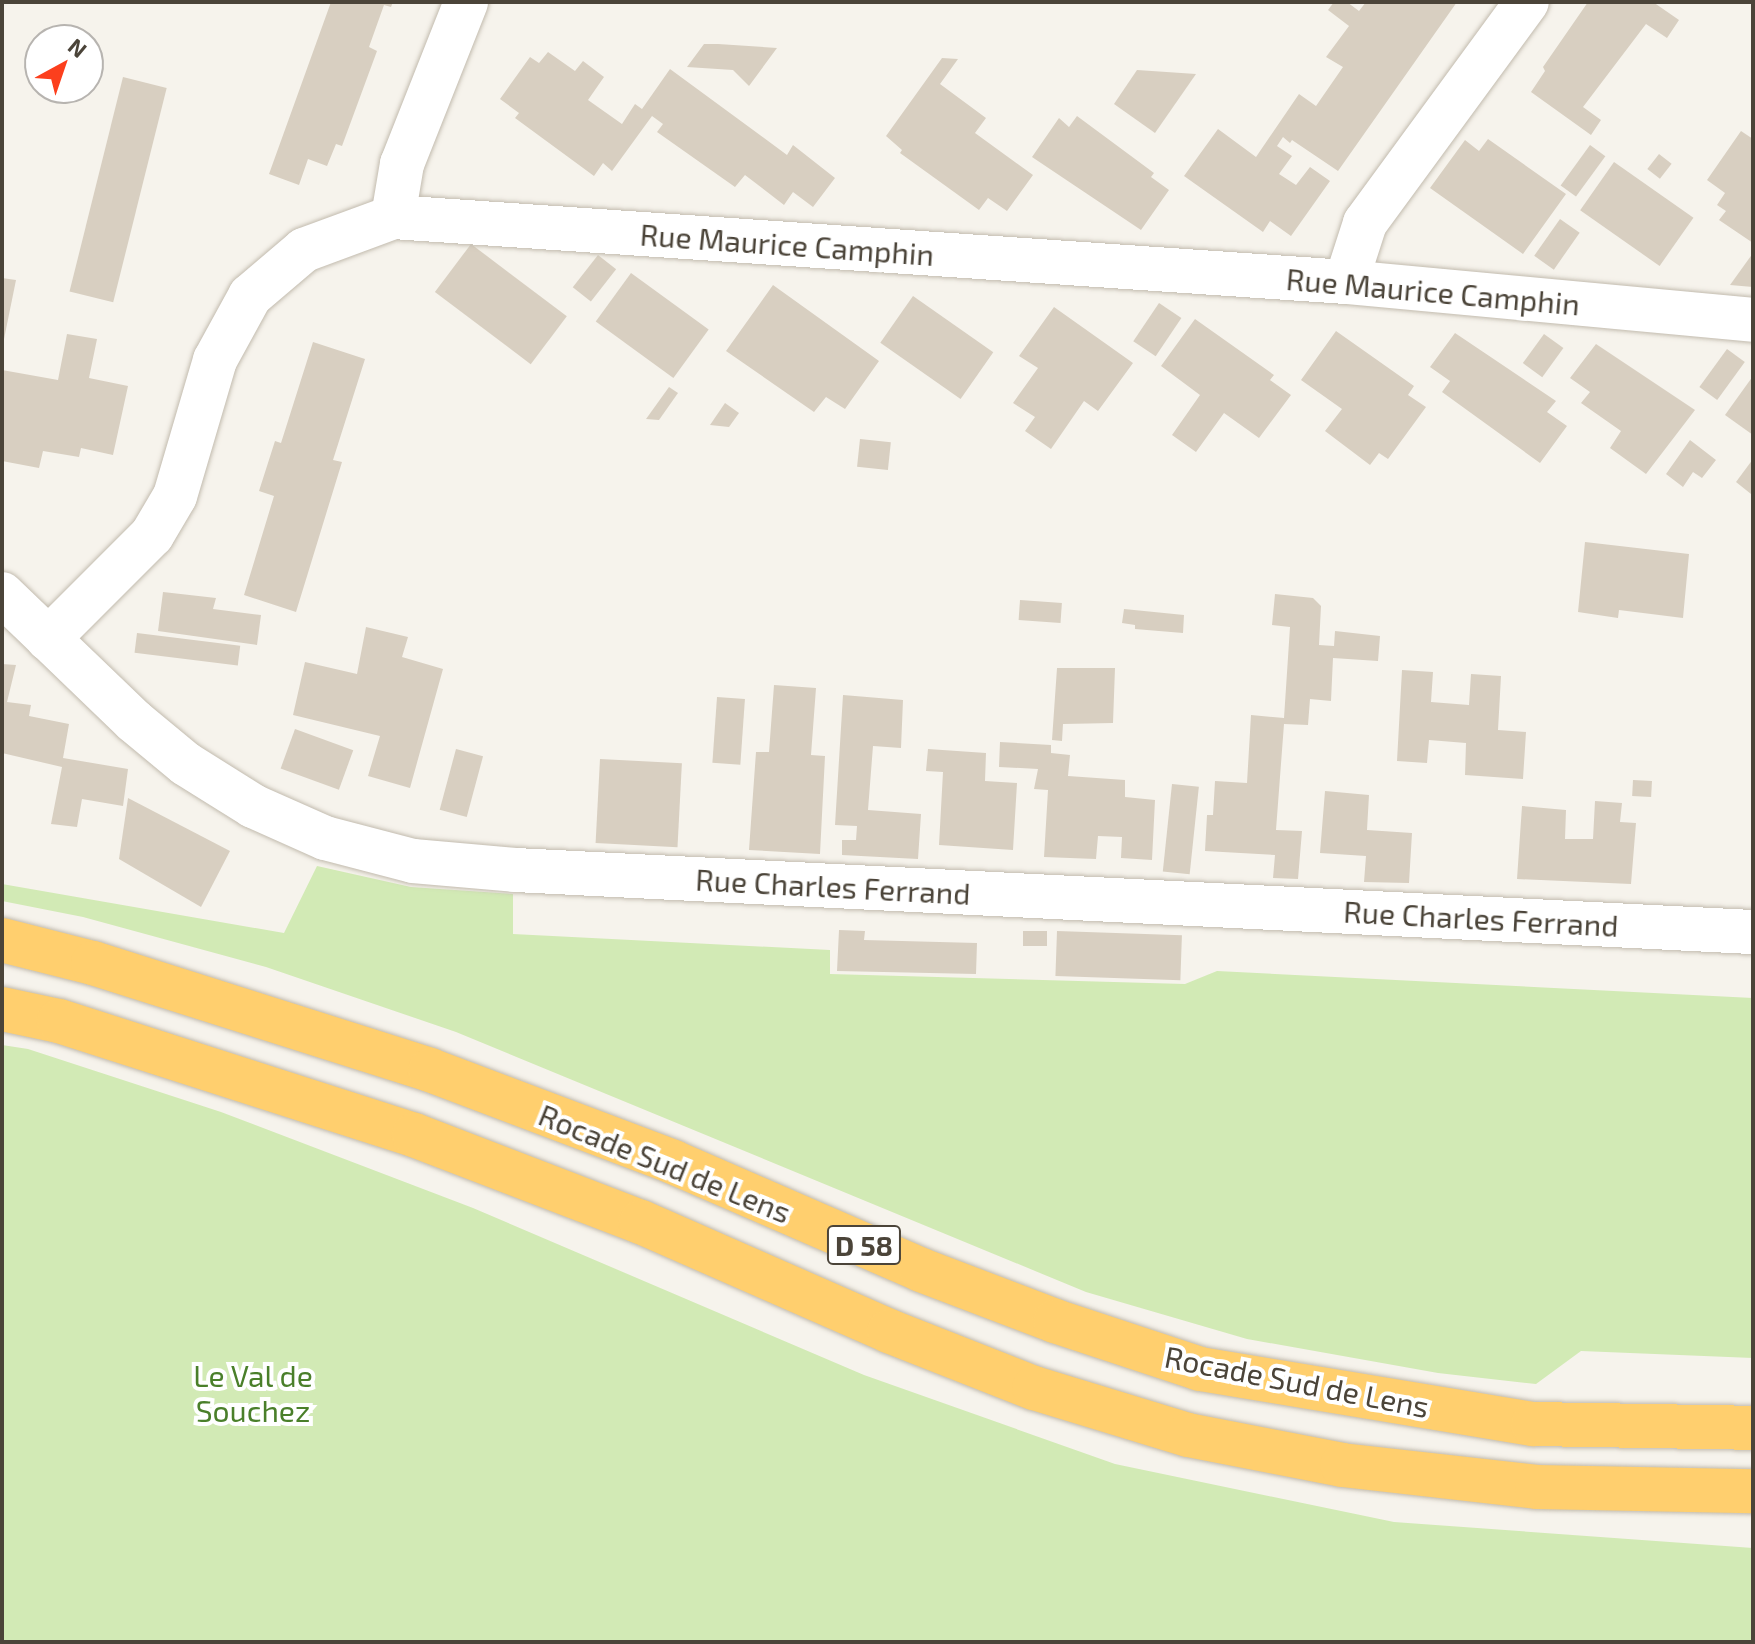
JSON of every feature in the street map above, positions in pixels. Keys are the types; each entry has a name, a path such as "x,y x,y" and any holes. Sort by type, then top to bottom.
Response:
{"highway":[{"name":"Rocade Sud de Lens","path":"2,940 93,963 430,1070 673,1162 935,1276 1200,1369 1533,1424 1753,1428"},
{"name":"D 58","path":"2,1009 59,1021 414,1135 641,1222 889,1331 1034,1388 1188,1435 1342,1465 1537,1487 1753,1491"}],"street":[{"path":"393,217 402,164 466,2"},
{"path":"1346,282 1365,223 1527,2"},
{"name":"Rue Maurice Camphin","path":"48,639 136,553 160,522 175,496 215,360 250,296 304,250 393,217 1346,282 1753,320"},
{"name":"Rue Charles Ferrand","path":"2,594 134,721 186,764 253,806 325,838 413,861 515,870 1753,932"}],"green space":[{"path":"317,866 411,887 513,894 513,934 830,950 830,974 1185,984 1217,971 1753,998 1753,1358 1581,1351 1536,1384 1438,1373 1247,1339 1086,1292 456,1032 266,967 83,917 2,901 2,884 284,933"},
{"name":"Le Val de Souchez","path":"2,1045 28,1049 221,1112 473,1208 864,1375 1115,1464 1394,1522 1753,1548 1753,1642 2,1642"}],"building":[{"path":"331,2 393,2 391,7 384,5 369,47 377,51 342,146 336,144 327,166 308,159 299,185 269,174"},
{"path":"1334,2 1347,2 1359,11 1366,2 1457,2 1338,171 1283,137 1277,146 1292,156 1279,174 1296,185 1310,167 1330,181 1291,236 1270,221 1263,232 1184,176 1218,129 1256,157 1299,94 1316,106 1343,67 1326,57 1349,26 1328,10"},
{"path":"1588,2 1653,2 1679,20 1667,38 1646,24 1583,107 1601,120 1591,135 1531,92 1545,71 1543,67"},
{"path":"704,44 777,48 749,86 733,70 687,67"},
{"path":"548,52 575,71 583,61 604,77 588,100 622,124 635,104 642,109 670,69 787,155 793,145 835,178 813,207 793,192 784,205 745,175 735,187 657,132 663,124 652,116 612,171 603,163 594,176 515,118 519,113 500,99 530,57 539,63"},
{"path":"942,58 958,59 940,84 986,118 975,133 1033,175 1007,211 988,198 979,210 900,153 902,150 886,136"},
{"path":"1137,70 1196,74 1155,133 1114,104"},
{"path":"123,77 167,88 113,302 70,291"},
{"path":"1077,116 1154,173 1151,177 1169,190 1141,230 1032,157 1059,118 1069,127"},
{"path":"1741,131 1753,139 1753,243 1719,220 1726,211 1717,205 1725,193 1707,180"},
{"path":"1488,139 1566,194 1523,254 1430,188 1465,140 1479,151"},
{"path":"1590,145 1605,156 1576,197 1561,185"},
{"path":"1659,154 1672,164 1660,179 1647,169"},
{"path":"1614,162 1693,218 1660,266 1580,210"},
{"path":"1560,219 1580,233 1554,270 1534,256"},
{"path":"471,244 567,316 531,364 435,292"},
{"path":"1753,253 1753,287 1730,285"},
{"path":"598,255 616,269 591,301 573,287"},
{"path":"631,273 709,329 673,378 596,322"},
{"path":"2,278 16,280 3,344 2,344"},
{"path":"773,285 879,361 845,409 826,397 814,412 726,351"},
{"path":"913,296 993,352 961,399 880,343"},
{"path":"1159,303 1181,318 1156,356 1133,341"},
{"path":"1054,307 1133,363 1098,411 1084,401 1051,449 1025,431 1035,417 1013,403 1038,368 1019,356"},
{"path":"1195,319 1274,375 1270,380 1291,395 1259,438 1224,413 1196,452 1172,435 1200,395 1161,366"},
{"path":"1336,331 1414,386 1408,395 1426,407 1388,459 1379,453 1370,465 1325,431 1342,409 1301,380"},
{"path":"1455,333 1556,401 1547,412 1567,426 1540,463 1442,392 1450,381 1430,367"},
{"path":"67,334 97,339 89,378 128,386 113,455 81,448 79,457 43,451 39,468 2,461 2,370 58,380"},
{"path":"1544,334 1563,348 1542,377 1523,363"},
{"path":"313,342 365,359 333,460 342,462 296,612 244,595 274,496 259,491 275,441 281,443"},
{"path":"1596,344 1695,410 1646,474 1610,448 1621,431 1581,403 1590,392 1570,378"},
{"path":"1727,349 1745,362 1717,400 1699,387"},
{"path":"1753,376 1753,435 1725,415"},
{"path":"669,387 678,393 659,420 646,419"},
{"path":"725,403 739,413 729,427 710,425"},
{"path":"860,439 891,442 888,470 857,467"},
{"path":"1690,440 1716,460 1702,478 1693,472 1683,487 1666,474"},
{"path":"1753,459 1753,490 1751,494 1736,482"},
{"path":"1585,542 1689,554 1683,618 1619,610 1618,618 1578,612"},
{"path":"163,592 216,598 213,609 261,615 257,645 158,631"},
{"path":"1275,594 1313,598 1321,606 1319,645 1334,646 1335,631 1380,636 1378,661 1333,658 1331,701 1310,699 1308,725 1284,724 1276,830 1302,831 1298,879 1273,878 1275,855 1205,851 1207,815 1213,815 1215,781 1247,783 1251,715 1284,718 1290,627 1272,625"},
{"path":"1020,600 1062,603 1061,623 1019,620"},
{"path":"1124,609 1184,615 1183,633 1135,629 1135,625 1122,623"},
{"path":"366,627 408,637 402,657 443,669 410,788 368,776 380,736 293,715 305,662 357,674"},
{"path":"137,633 240,646 238,666 135,653"},
{"path":"2,664 16,665 7,702 31,705 29,716 69,724 63,758 128,769 123,806 82,799 77,827 51,824 62,767 2,753"},
{"path":"1057,668 1115,668 1113,723 1063,724 1062,741 1052,740"},
{"path":"1402,670 1433,672 1431,702 1469,705 1471,674 1501,676 1498,730 1526,732 1523,779 1465,775 1466,743 1429,740 1427,763 1397,761"},
{"path":"774,685 816,688 811,755 825,756 820,854 749,850 756,752 769,752"},
{"path":"843,695 903,700 901,748 873,746 868,810 921,814 918,859 842,855 842,840 856,840 857,826 835,825"},
{"path":"717,697 745,699 740,765 712,763"},
{"path":"295,729 353,750 339,790 281,768"},
{"path":"1000,742 1051,745 1051,753 1070,755 1068,776 1125,780 1125,797 1155,800 1152,860 1121,858 1122,837 1098,836 1096,859 1044,857 1048,790 1034,789 1038,769 999,767"},
{"path":"456,749 483,756 467,817 440,810"},
{"path":"928,749 986,753 985,781 1017,783 1013,850 939,845 943,772 926,771"},
{"path":"600,759 682,763 677,847 596,843"},
{"path":"1633,780 1652,781 1651,797 1632,796"},
{"path":"1172,784 1199,787 1190,874 1163,872"},
{"path":"1325,791 1369,795 1367,830 1412,833 1409,883 1364,882 1366,856 1320,853"},
{"path":"128,798 230,851 201,907 119,859"},
{"path":"1595,801 1622,803 1620,822 1636,823 1631,884 1517,879 1522,806 1566,810 1565,839 1593,839"},
{"path":"839,930 865,931 864,940 977,943 976,974 837,971"},
{"path":"1023,931 1047,931 1047,946 1023,946"},
{"path":"1057,931 1182,935 1180,980 1055,976"}]}
